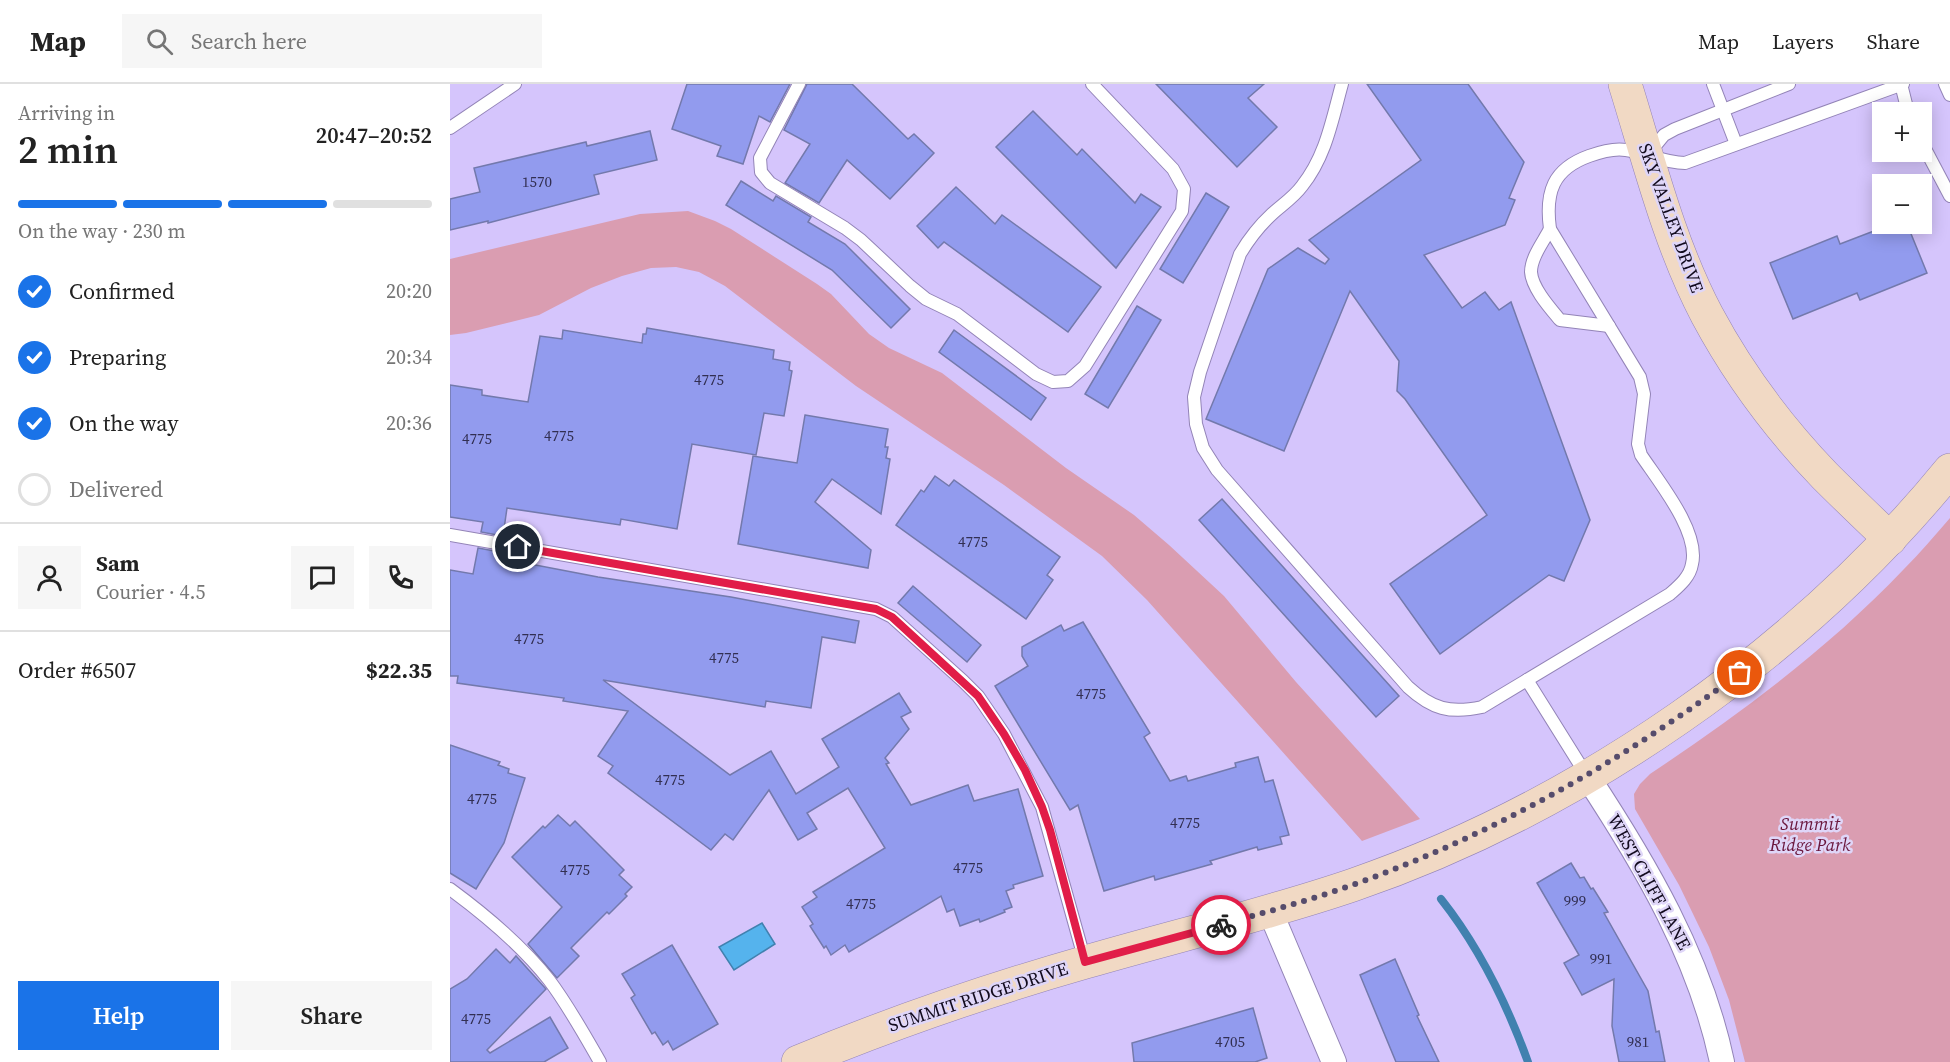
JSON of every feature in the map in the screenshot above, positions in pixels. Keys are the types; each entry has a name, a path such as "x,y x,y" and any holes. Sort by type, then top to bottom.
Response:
{"street":[{"name":"SKY VALLEY DRIVE","path":"1624,84 1686,269 1707,314 1739,369 1785,430 1824,475 1890,539"},
{"name":"SUMMIT RIDGE DRIVE","path":"798,1062 866,1034 947,1005 1085,962 1270,911 1354,885 1410,863 1532,807 1587,776 1695,706 1758,659 1814,612 1890,539 1950,470"},
{"name":"WEST CLIFF LANE","path":"1587,776 1673,920 1708,1007 1722,1062"},
{"path":"1270,911 1334,1062"}],"lane":[{"path":"450,128 515,84"},
{"path":"799,84 760,158 761,172 770,183 845,228 918,292 957,314 1036,374 1053,382 1068,381 1085,366 1182,211 1184,189 1173,169 1092,84"},
{"path":"1341,84 1324,148 1313,171 1300,188 1256,231 1240,254 1200,372 1194,397 1196,424 1203,448 1217,470 1400,678 1423,701 1444,710 1463,711 1482,707 1670,594 1683,582 1692,566 1694,548 1688,529 1641,455 1638,444 1644,394 1640,377 1550,229 1548,212 1550,196 1557,178 1566,166 1599,153 1624,150 1673,163 1684,163 1901,84 1906,102"},
{"path":"1713,84 1736,144"},
{"path":"1647,155 1664,135 1675,129 1789,84"},
{"path":"1945,84 1950,95"},
{"path":"1932,161 1950,195"},
{"path":"1550,229 1536,255 1531,271 1534,283 1560,320 1609,326"},
{"path":"450,535 876,609 892,617 978,696 1025,770 1050,830 1085,962"},
{"path":"1527,680 1587,776"},
{"path":"450,889 485,915 548,979 575,1018 600,1062"}],"green space":[{"path":"688,211 731,229 817,284 831,294 869,334 889,348 942,373 1066,468 1134,515 1224,596 1296,682 1420,819 1362,841 1147,600 1102,556 1004,485 856,386 725,286 699,272 676,267 651,268 591,288 539,315 450,335 450,259 640,214"},
{"name":"Summit Ridge Park","path":"1950,518 1950,1062 1745,1062 1729,1000 1709,947 1679,885 1635,809 1634,794 1650,774 1783,679 1845,626 1910,563"}],"water":[{"path":"762,923 775,944 734,970 719,947"}],"building":[{"path":"687,84 790,84 770,122 759,116 743,164 717,156 721,146 672,129"},
{"path":"807,84 852,84 908,139 914,134 934,153 890,199 847,160 819,203 785,183 810,144 784,130"},
{"path":"1156,84 1264,84 1248,98 1277,127 1237,167"},
{"path":"1367,84 1468,84 1524,162 1509,198 1515,200 1505,225 1424,255 1462,308 1485,292 1499,310 1511,302 1590,520 1564,581 1549,575 1440,654 1390,584 1487,515 1397,391 1399,361 1350,291 1284,451 1206,419 1268,269 1298,248 1325,264 1329,259 1309,240 1421,160"},
{"path":"1033,111 1077,155 1082,149 1135,203 1141,194 1161,207 1116,268 996,147"},
{"path":"650,131 657,160 594,175 599,194 488,223 488,221 450,230 450,199 480,192 474,168 586,142 587,146"},
{"path":"741,181 773,201 776,196 811,217 808,222 845,244 910,309 891,328 832,270 726,205"},
{"path":"956,187 995,224 1002,215 1101,287 1068,332 944,242 938,248 917,226"},
{"path":"1206,193 1229,207 1183,283 1160,269"},
{"path":"1872,232 1872,234 1911,234 1927,273 1860,300 1857,293 1793,319 1770,263 1837,236 1840,244"},
{"path":"1137,306 1161,320 1108,408 1085,394"},
{"path":"647,328 774,350 773,359 790,362 789,370 792,371 784,416 764,413 756,455 692,444 677,529 621,519 620,525 507,508 503,536 481,532 483,522 450,517 450,385 482,390 482,395 528,402 540,336 562,339 563,330 642,343 643,334 646,334"},
{"path":"954,330 1046,398 1031,420 939,352"},
{"path":"805,415 888,429 885,447 888,447 886,458 890,459 881,514 832,479 815,502 871,550 868,568 738,544 753,456 797,463"},
{"path":"935,476 949,486 954,480 1060,557 1047,575 1053,580 1026,619 896,525 921,490 924,492"},
{"path":"1222,499 1399,696 1376,717 1199,520"},
{"path":"478,548 500,552 499,558 598,577 731,597 859,621 855,643 822,637 811,708 766,701 765,707 603,680 730,775 771,751 796,794 839,767 822,739 899,693 911,712 901,717 909,729 885,758 889,763 886,764 911,805 968,785 974,801 1018,789 1043,876 1013,885 1014,888 1006,891 1012,907 980,922 979,919 960,926 954,909 947,912 941,896 849,952 845,945 831,955 810,926 813,924 802,907 817,897 813,892 885,848 848,788 807,813 817,829 798,840 769,790 733,840 725,834 711,850 608,773 613,766 598,756 628,711 563,701 564,698 457,683 458,676 450,676 450,570 473,574"},
{"path":"913,586 981,645 967,662 898,603"},
{"path":"1083,622 1150,733 1144,737 1170,781 1186,776 1188,781 1236,767 1235,763 1258,757 1265,782 1273,780 1289,835 1280,837 1282,844 1258,850 1257,847 1210,861 1212,864 1155,880 1154,876 1104,891 1078,805 1070,810 995,686 1028,666 1022,656 1022,647 1061,625 1064,631"},
{"path":"450,745 500,762 498,765 509,769 508,773 525,778 504,843 476,889 450,873"},
{"path":"558,815 570,826 575,821 624,870 619,875 632,887 625,894 627,896 609,914 607,912 571,948 579,956 557,978 528,944 562,907 512,857 543,826 545,828"},
{"path":"1571,863 1580,878 1584,877 1591,889 1593,888 1608,912 1604,913 1648,991 1665,1062 1619,1062 1612,1026 1614,979 1582,995 1564,963 1579,955 1537,883"},
{"path":"672,945 718,1024 673,1050 668,1041 663,1045 655,1032 652,1034 631,998 635,995 622,974"},
{"path":"496,949 510,963 516,956 546,989 487,1050 490,1053 550,1017 568,1048 544,1062 450,1062 450,989 467,979"},
{"path":"1395,959 1419,1015 1417,1016 1439,1062 1396,1062 1360,975"},
{"path":"1253,1008 1267,1058 1255,1062 1134,1062 1132,1043"}],"waterway":[{"path":"1441,899 1480,956 1511,1019 1528,1062"}],"way so far":[{"path":"1221,925 1354,885 1465,839 1532,807 1641,742 1740,673"}],"route":[{"path":"518,547 876,609 892,617 978,696 1025,770 1050,830 1085,962 1221,925"}]}
